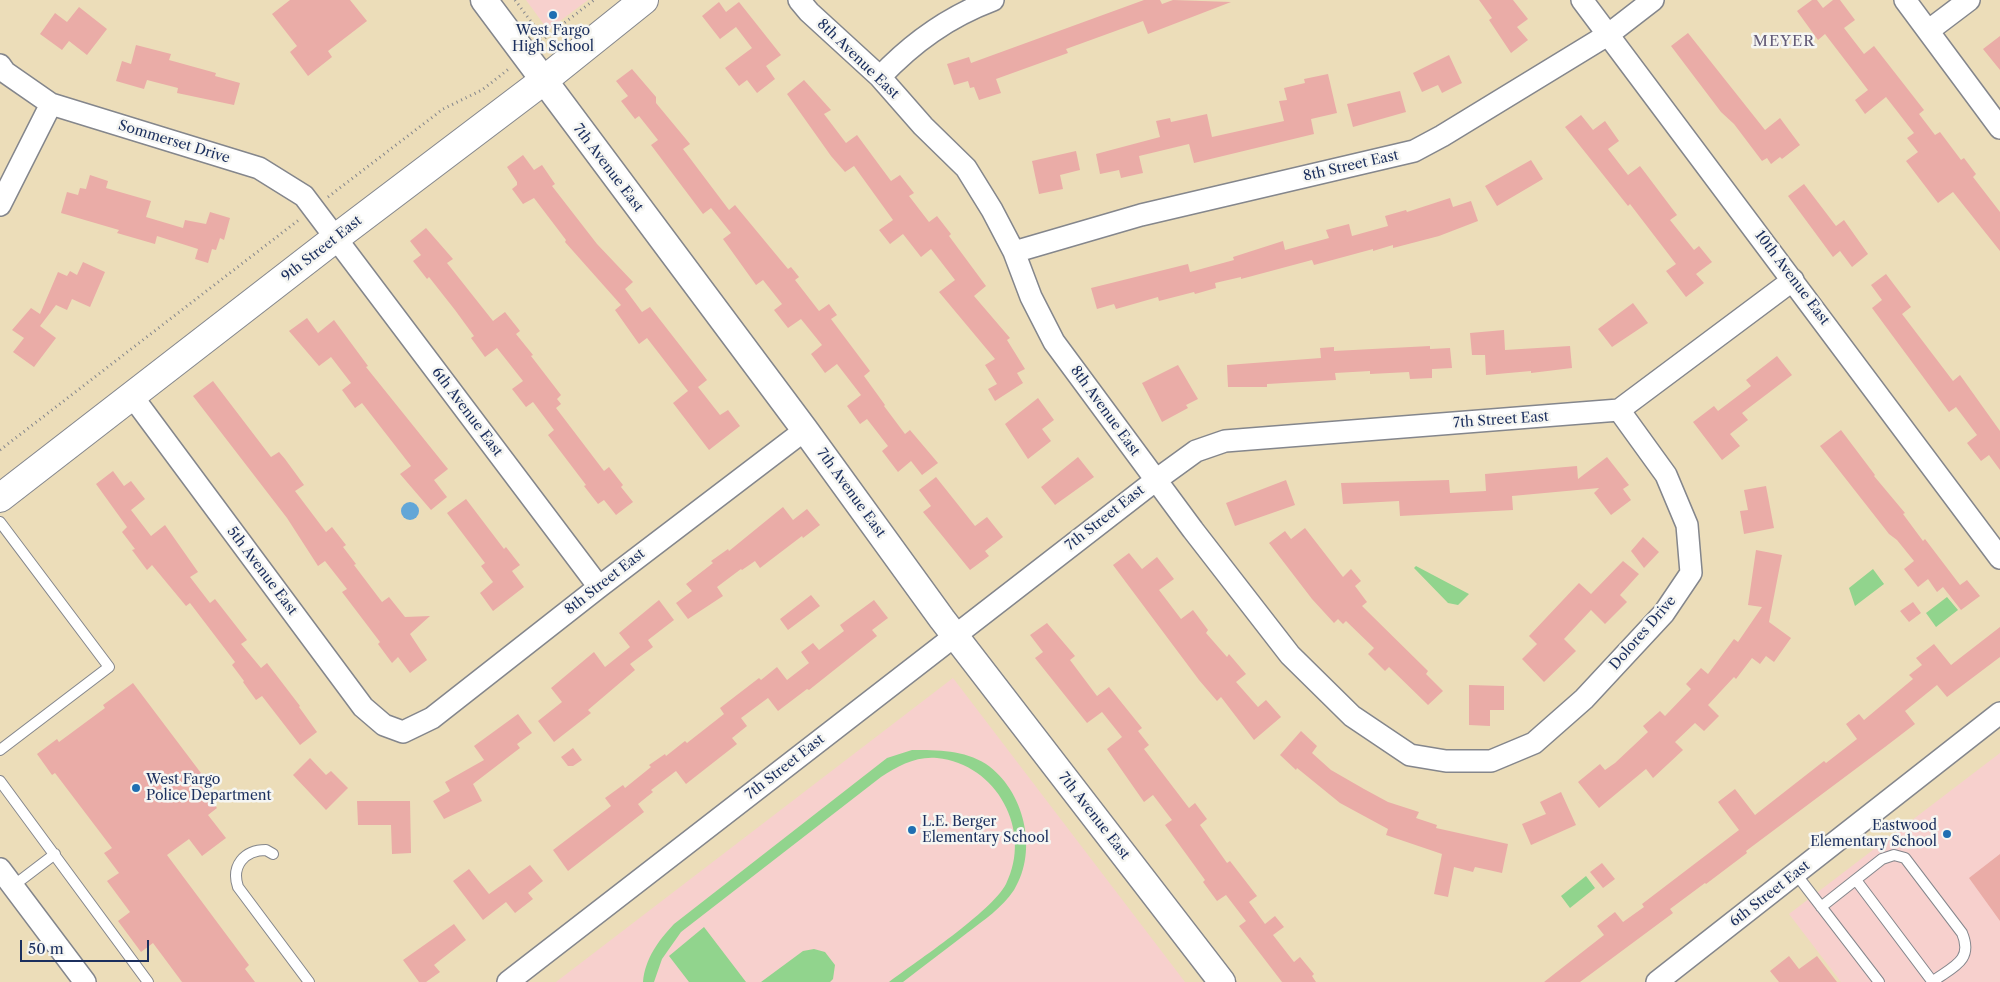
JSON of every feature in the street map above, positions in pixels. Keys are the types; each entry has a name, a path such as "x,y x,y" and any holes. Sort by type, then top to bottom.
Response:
{"main road":[{"name":"9th Street East","path":"0,498 337,237 543,81 644,0"}],"street":[{"name":"7th Avenue East","path":"484,0 805,430 954,635 1222,982"},
{"name":"8th Avenue East","path":"799,0 808,12 880,77 924,126 966,168 992,210 1014,252 1030,298 1054,342 1156,480 1290,655 1352,716 1410,756 1446,761 1465,761"},
{"path":"880,77 915,43 966,5 993,0"},
{"name":"10th Avenue East","path":"1582,0 2000,558"},
{"name":"8th Street East","path":"1014,252 1141,215 1414,151 1442,136 1609,34 1654,0"},
{"path":"1905,0 2000,128"},
{"path":"1928,31 1969,0"},
{"name":"Sommerset Drive","path":"0,65 5,72 51,104 259,168 304,196 337,237"},
{"path":"0,205 51,104"},
{"name":"6th Avenue East","path":"337,237 599,587"},
{"path":"1619,410 1793,280"},
{"name":"5th Avenue East","path":"132,396 363,707 384,725 403,732"},
{"name":"7th Street East","path":"508,982 954,635 1196,451 1225,441 1619,410"},
{"name":"Dolores Drive","path":"1465,761 1491,761 1534,743 1584,699 1657,620 1690,573 1687,526 1666,475 1619,410"},
{"name":"8th Street East","path":"403,732 432,718 599,587 805,430"},
{"name":"6th Street East","path":"1656,982 2000,713"},
{"path":"0,869 85,982"}],"lane":[{"path":"0,522 109,667 1,747"},
{"path":"0,781 148,982"},
{"path":"273,854 266,850 250,853 239,863 235,876 238,887 309,982"},
{"path":"13,886 55,854"},
{"path":"1821,907 1882,859 1894,855 1905,858 1962,933 1967,946 1964,957 1932,982 1856,880"},
{"path":"1796,874 1879,982"}],"path":[{"path":"515,0 544,39"},
{"path":"0,450 442,109 482,90 594,0"}],"shaded area":[{"name":"West Fargo High School","path":"526,0 588,0 548,30"},
{"name":"L.E. Berger Elementary School","path":"953,678 1185,982 556,982"},
{"name":"Eastwood Elementary School","path":"2000,753 2000,982 1841,982 1789,914"}],"green space":[{"path":"1416,566 1469,594 1458,605 1448,603 1414,568"},
{"path":"1873,569 1884,584 1855,606 1849,588"},
{"path":"1947,597 1958,610 1936,627 1926,613"},
{"path":"912,750 960,753 978,759 999,775 1010,789 1018,805 1024,822 1026,839 1026,857 1022,874 1014,890 992,913 903,982 889,982 952,936 985,908 1006,884 1013,864 1015,843 1012,822 1004,803 992,787 977,773 958,763 937,758 915,760 881,777 681,932 662,959 654,982 643,982 649,958 674,924 887,758"},
{"path":"1586,876 1595,888 1570,908 1561,896"},
{"path":"704,927 746,982 689,982 669,956"},
{"path":"814,949 825,952 835,965 833,979 830,982 761,982 803,951"}],"water":[{"path":"406,502 414,502 419,507 417,518 406,520 401,515 401,507"}],"building":[{"path":"290,0 350,0 367,21 328,51 332,57 308,76 290,52 297,46 272,14"},
{"path":"1144,0 1160,0 1162,4 1173,0 1231,2 1148,34 1143,21 1066,49 1068,53 996,79 1001,93 979,100 974,87 970,88 968,81 954,85 947,64 969,57 971,63"},
{"path":"1479,0 1513,0 1528,19 1517,27 1528,40 1511,53 1489,20 1492,18"},
{"path":"1812,0 1817,0 1823,8 1833,0 1840,0 1855,20 1844,28 1864,54 1874,46 1924,110 1919,114 1935,135 1940,132 1961,160 1964,158 1976,174 1973,177 2000,212 2000,251 1953,192 1938,203 1906,161 1918,152 1907,138 1914,133 1886,97 1865,114 1855,100 1868,90 1825,34 1818,40 1797,11"},
{"path":"719,2 726,12 739,2 781,55 766,66 775,79 757,93 747,80 739,86 725,68 752,48 736,27 720,39 702,16"},
{"path":"79,7 107,29 87,55 69,41 62,50 40,34 55,13 67,22"},
{"path":"1688,33 1765,130 1780,118 1800,145 1782,159 1780,157 1771,164 1767,158 1762,161 1734,124 1721,112 1671,46"},
{"path":"2000,36 2000,70 1983,49"},
{"path":"136,45 171,54 169,60 216,73 215,76 240,83 234,105 177,93 178,88 147,80 144,89 116,81 122,61 131,64"},
{"path":"1449,55 1462,83 1442,93 1438,85 1422,92 1413,73"},
{"path":"632,69 656,97 656,103 690,144 683,149 729,210 735,205 788,269 791,267 799,277 795,280 819,311 829,304 837,315 831,319 870,371 864,376 884,406 905,434 910,430 938,463 922,475 911,461 898,472 882,451 888,446 867,419 860,424 847,406 861,395 837,364 825,373 811,354 822,345 801,319 788,328 774,310 782,304 763,280 756,285 723,239 731,233 711,208 703,214 651,145 658,140 639,116 635,119 621,101 628,96 616,81"},
{"path":"1328,74 1337,113 1311,119 1314,134 1194,163 1189,144 1139,156 1143,173 1121,178 1119,170 1100,174 1096,154 1160,137 1156,121 1170,118 1171,122 1207,114 1212,137 1284,121 1279,101 1287,100 1284,88 1305,83 1304,79"},
{"path":"804,80 831,110 824,114 846,143 857,135 891,181 900,175 914,193 909,196 929,222 937,216 951,234 949,236 986,286 974,296 1010,338 1007,340 1025,369 1017,373 1023,383 995,401 988,389 997,384 985,365 995,359 939,292 955,280 931,249 921,257 903,234 890,244 879,230 893,220 854,166 845,172 831,156 787,94"},
{"path":"1400,91 1406,112 1353,127 1347,104"},
{"path":"1581,115 1593,130 1605,121 1619,141 1608,149 1628,175 1640,166 1677,215 1670,220 1694,250 1699,246 1712,262 1696,274 1704,283 1686,297 1666,271 1676,264 1630,204 1628,206 1565,127"},
{"path":"1076,151 1080,170 1060,175 1063,189 1039,194 1032,161"},
{"path":"523,155 534,170 542,165 555,184 552,186 597,244 633,282 625,289 642,312 650,307 707,380 698,387 720,415 728,410 740,426 709,450 673,403 688,391 647,338 639,344 615,310 621,305 565,242 566,240 534,198 523,204 512,189 517,185 517,182 507,167"},
{"path":"1531,160 1543,179 1497,206 1485,186"},
{"path":"90,175 108,181 106,188 151,201 146,217 183,228 185,220 206,224 210,212 230,218 224,240 220,238 216,250 212,249 208,263 195,259 198,249 157,236 155,244 117,233 119,230 61,213 67,192 78,195 80,188 86,189"},
{"path":"1804,184 1836,226 1844,220 1868,254 1852,267 1840,251 1833,257 1788,196"},
{"path":"1450,198 1453,207 1471,201 1478,221 1439,236 1393,248 1393,245 1373,251 1373,249 1314,265 1312,260 1241,279 1241,277 1215,283 1216,288 1195,294 1194,292 1159,301 1158,297 1116,309 1114,304 1097,309 1091,288 1188,264 1190,272 1234,260 1233,257 1283,241 1285,250 1329,238 1326,230 1349,224 1352,236 1388,226 1385,216 1406,210 1407,212"},
{"path":"426,228 453,259 447,263 493,321 505,312 520,331 516,334 561,395 557,399 561,404 556,408 604,471 609,467 623,485 621,487 633,502 616,515 604,500 598,504 584,486 586,485 548,435 554,430 533,402 526,407 512,389 523,381 497,348 485,357 471,338 474,336 455,310 429,277 427,279 413,261 421,255 410,241"},
{"path":"83,262 105,272 90,307 72,299 67,310 56,305 40,326 56,338 34,367 13,352 24,338 12,330 31,308 40,314 58,272 67,276 70,271 77,275"},
{"path":"1886,274 1911,307 1902,314 1953,381 1960,375 2000,431 2000,470 1989,455 1981,461 1967,443 1977,435 1956,407 1949,412 1872,308 1882,300 1871,285"},
{"path":"1633,303 1648,323 1612,347 1598,329"},
{"path":"307,318 318,333 334,320 368,366 366,367 448,469 434,480 447,497 431,510 400,474 411,466 362,403 355,408 342,390 351,383 331,357 319,366 289,331"},
{"path":"1504,330 1505,350 1570,346 1572,368 1531,373 1531,371 1486,375 1485,355 1472,355 1470,333"},
{"path":"1430,346 1430,349 1450,348 1452,368 1432,369 1432,378 1410,379 1409,372 1370,374 1370,371 1335,373 1336,380 1267,384 1267,387 1228,387 1227,365 1321,358 1320,348 1334,347 1334,351"},
{"path":"1777,356 1792,375 1742,413 1748,420 1730,434 1740,446 1722,460 1693,422 1714,406 1718,411 1751,386 1746,380"},
{"path":"1178,365 1198,399 1186,405 1188,408 1162,422 1142,383"},
{"path":"213,381 271,457 279,452 285,459 304,485 295,491 326,532 332,527 346,545 343,547 356,564 354,565 382,602 389,597 405,617 430,616 410,634 427,660 410,673 398,657 392,663 378,644 380,642 342,592 347,589 325,561 318,566 287,518 193,396"},
{"path":"1038,398 1054,420 1042,429 1051,441 1028,459 1005,424"},
{"path":"1841,430 1874,476 1905,513 1903,514 1923,541 1925,539 1960,585 1967,580 1980,596 1961,610 1943,587 1937,592 1928,579 1918,587 1904,569 1914,561 1897,540 1889,534 1820,446"},
{"path":"1078,457 1094,477 1055,505 1041,487"},
{"path":"1607,457 1629,485 1623,489 1631,500 1611,515 1594,493 1599,488 1512,496 1513,510 1400,516 1399,501 1343,504 1341,483 1449,480 1450,493 1486,491 1485,474 1577,466 1578,479"},
{"path":"113,471 124,486 131,481 145,499 131,510 151,536 165,525 198,572 190,577 210,603 215,599 247,640 241,644 261,668 267,663 300,706 317,732 300,745 262,696 256,700 232,665 235,662 190,603 186,606 152,565 147,570 132,550 135,549 122,532 127,527 96,484"},
{"path":"936,477 975,526 987,517 1003,537 985,551 989,556 970,570 923,512 931,506 919,490"},
{"path":"1286,480 1295,505 1235,526 1226,503"},
{"path":"1766,486 1774,528 1744,534 1740,511 1748,510 1744,490"},
{"path":"466,499 504,549 506,547 520,565 512,571 524,587 493,611 480,593 493,582 481,566 485,563 447,513"},
{"path":"783,507 793,520 807,509 820,525 803,538 802,536 760,568 755,561 741,569 717,587 723,596 688,619 676,603 692,591 686,584 713,563 711,561 728,549 729,551"},
{"path":"1305,528 1343,577 1351,569 1361,581 1355,586 1367,602 1362,606 1428,671 1426,674 1443,691 1428,705 1389,667 1385,671 1368,654 1374,648 1346,621 1343,624 1338,619 1334,623 1312,599 1269,543 1285,531 1291,539"},
{"path":"1643,537 1659,552 1644,568 1631,551"},
{"path":"1756,550 1782,555 1769,622 1791,638 1774,662 1766,656 1760,664 1752,658 1736,679 1734,677 1708,705 1719,716 1704,731 1695,723 1675,742 1683,750 1653,778 1646,769 1599,808 1578,782 1600,764 1605,770 1615,763 1648,732 1643,726 1660,711 1665,716 1691,689 1686,684 1701,668 1708,674 1734,639 1738,642 1762,607 1748,605"},
{"path":"1129,553 1142,569 1157,557 1174,579 1159,590 1181,619 1193,610 1208,630 1206,633 1227,657 1229,654 1246,674 1236,682 1258,707 1266,700 1281,717 1254,740 1221,697 1217,701 1199,680 1113,565"},
{"path":"1623,561 1639,574 1620,595 1627,602 1605,624 1591,610 1564,639 1576,651 1544,682 1522,659 1537,644 1529,636 1579,583 1591,594"},
{"path":"811,595 820,606 788,630 780,619"},
{"path":"659,600 674,620 648,640 653,647 630,664 635,670 588,710 591,713 554,742 538,721 562,702 551,688 594,652 605,667 630,647 619,633"},
{"path":"874,600 888,618 872,630 877,636 809,690 807,689 778,711 768,698 741,718 747,726 732,738 737,744 686,784 676,771 651,790 653,792 638,804 644,812 568,871 553,850 611,806 605,798 623,785 625,788 651,767 649,765 665,754 666,756 685,741 687,743 724,714 720,708 759,678 761,680 777,667 787,680 809,663 801,652 813,643 819,650 844,631 840,625"},
{"path":"1913,602 1921,613 1909,622 1900,611"},
{"path":"1047,623 1075,656 1070,660 1097,696 1109,687 1142,728 1138,731 1149,745 1144,749 1189,808 1195,803 1207,819 1200,825 1227,863 1230,861 1257,896 1249,902 1265,924 1275,916 1284,927 1273,935 1294,962 1300,957 1314,974 1312,976 1316,982 1282,982 1239,926 1246,921 1226,895 1217,901 1203,882 1205,880 1165,825 1172,820 1153,795 1144,802 1107,749 1122,737 1102,712 1087,723 1035,658 1043,652 1030,635"},
{"path":"2000,627 2000,657 1947,697 1937,685 1905,711 1915,724 1746,851 1747,853 1706,884 1670,909 1673,913 1580,982 1544,982 1604,935 1597,926 1615,912 1623,922 1644,907 1642,904 1739,830 1718,802 1735,789 1755,815 1824,761 1826,763 1857,739 1846,724 1859,714 1864,720 1913,679 1909,675 1922,665 1916,658 1934,644 1951,665"},
{"name":"West Fargo Police Department","path":"133,683 210,785 203,790 217,808 208,815 226,838 202,856 189,839 167,855 249,965 245,969 255,982 182,982 153,943 141,952 118,921 130,912 107,881 119,873 104,853 112,848 55,773 52,775 37,754 57,739 59,742 105,708 103,705"},
{"path":"1469,685 1504,686 1504,710 1490,710 1490,726 1469,725"},
{"path":"518,714 532,733 517,744 520,748 473,784 482,801 444,819 433,801 450,791 445,782 484,760 474,746"},
{"path":"1301,731 1317,746 1312,753 1331,770 1388,802 1419,812 1416,818 1437,825 1436,828 1508,844 1502,873 1475,867 1473,872 1454,867 1448,897 1434,894 1442,854 1386,835 1388,829 1340,803 1297,768 1296,770 1280,755"},
{"path":"573,748 582,760 573,766 568,766 561,757"},
{"path":"310,758 326,775 331,771 348,788 326,810 293,775"},
{"path":"1561,792 1576,825 1531,845 1522,824 1546,814 1540,802"},
{"path":"357,801 410,801 411,853 392,854 391,825 358,825"},
{"path":"2000,854 2000,921 1969,878"},
{"path":"1602,863 1615,879 1603,888 1590,872"},
{"path":"530,865 543,881 528,893 533,899 515,913 506,902 483,920 453,881 469,869 489,894"},
{"path":"454,924 466,940 434,965 440,972 426,982 419,982 403,960"},
{"path":"1789,956 1799,969 1817,956 1837,982 1779,982 1770,971"}],"place":[{"name":"West Fargo High School","path":"553,15"},
{"name":"West Fargo Police Department","path":"136,788"},
{"name":"L.E. Berger Elementary School","path":"912,830"},
{"name":"Eastwood Elementary School","path":"1947,834"}],"district":[{"name":"MEYER","path":"1784,42"}]}
